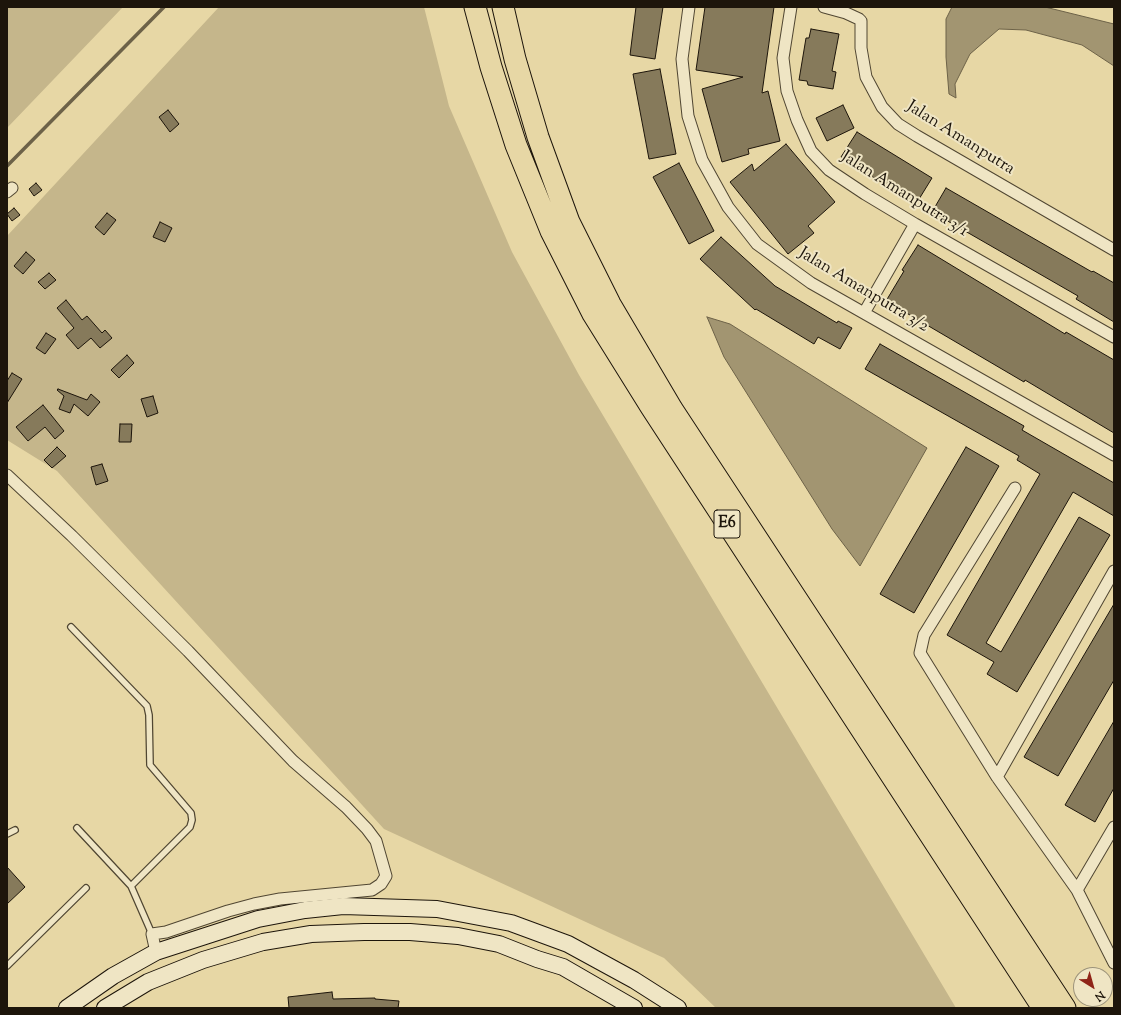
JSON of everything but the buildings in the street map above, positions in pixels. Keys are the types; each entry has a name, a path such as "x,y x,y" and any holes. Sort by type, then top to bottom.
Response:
{"highway":[{"name":"E6","path":"475,7 491,67 516,144 551,231 593,314 651,407 1043,1008"},
{"name":"E6","path":"502,7 515,59 540,144 569,222 610,304 672,409 1064,1008"}],"main road":[{"path":"67,1008 113,976 156,952 258,919 305,910 343,906 437,908 511,923 568,944 634,980 678,1008"},
{"path":"105,1008 148,982 203,960 263,942 311,934 410,932 458,936 499,944 537,959 563,967 634,1008"}],"street":[{"name":"Jalan Amanputra 3/2","path":"689,7 682,59 688,116 702,160 728,207 757,244 811,283 1114,455"},
{"name":"Jalan Amanputra 3/1","path":"791,7 783,58 787,91 796,120 811,151 829,170 915,224 1114,337"},
{"name":"Jalan Amanputra","path":"824,7 846,13 861,21 861,48 866,77 882,108 898,124 916,136 1114,250"},
{"path":"864,313 915,224"},
{"path":"7,475 72,536 172,635 293,761 346,808 367,829 376,841 386,876 380,884 372,890 303,896 254,904 228,911 166,932 152,934 156,952"},
{"path":"1015,488 924,635 920,653 997,777 1077,890 1114,962"},
{"path":"997,777 1114,571"},
{"path":"1077,890 1114,827"}],"lane":[{"path":"71,627 147,706 149,715 150,765 190,813 192,820 190,827 131,886"},
{"path":"77,828 131,886 152,934"},
{"path":"7,834 15,830"},
{"path":"7,966 86,888"}],"shaded area":[{"path":"7,7 123,7 7,128"},
{"path":"219,7 424,7 449,106 512,252 579,375 956,1008 716,1008 664,958 384,829 57,471 7,440 7,236"},
{"path":"952,7 1045,7 1114,24 1114,66 1082,45 1026,30 999,29 970,54 955,84 956,98 949,94 946,57 946,19"},
{"path":"707,317 730,324 927,448 860,566 832,529 724,357"}],"waterway":[{"path":"7,166 164,7"}]}
